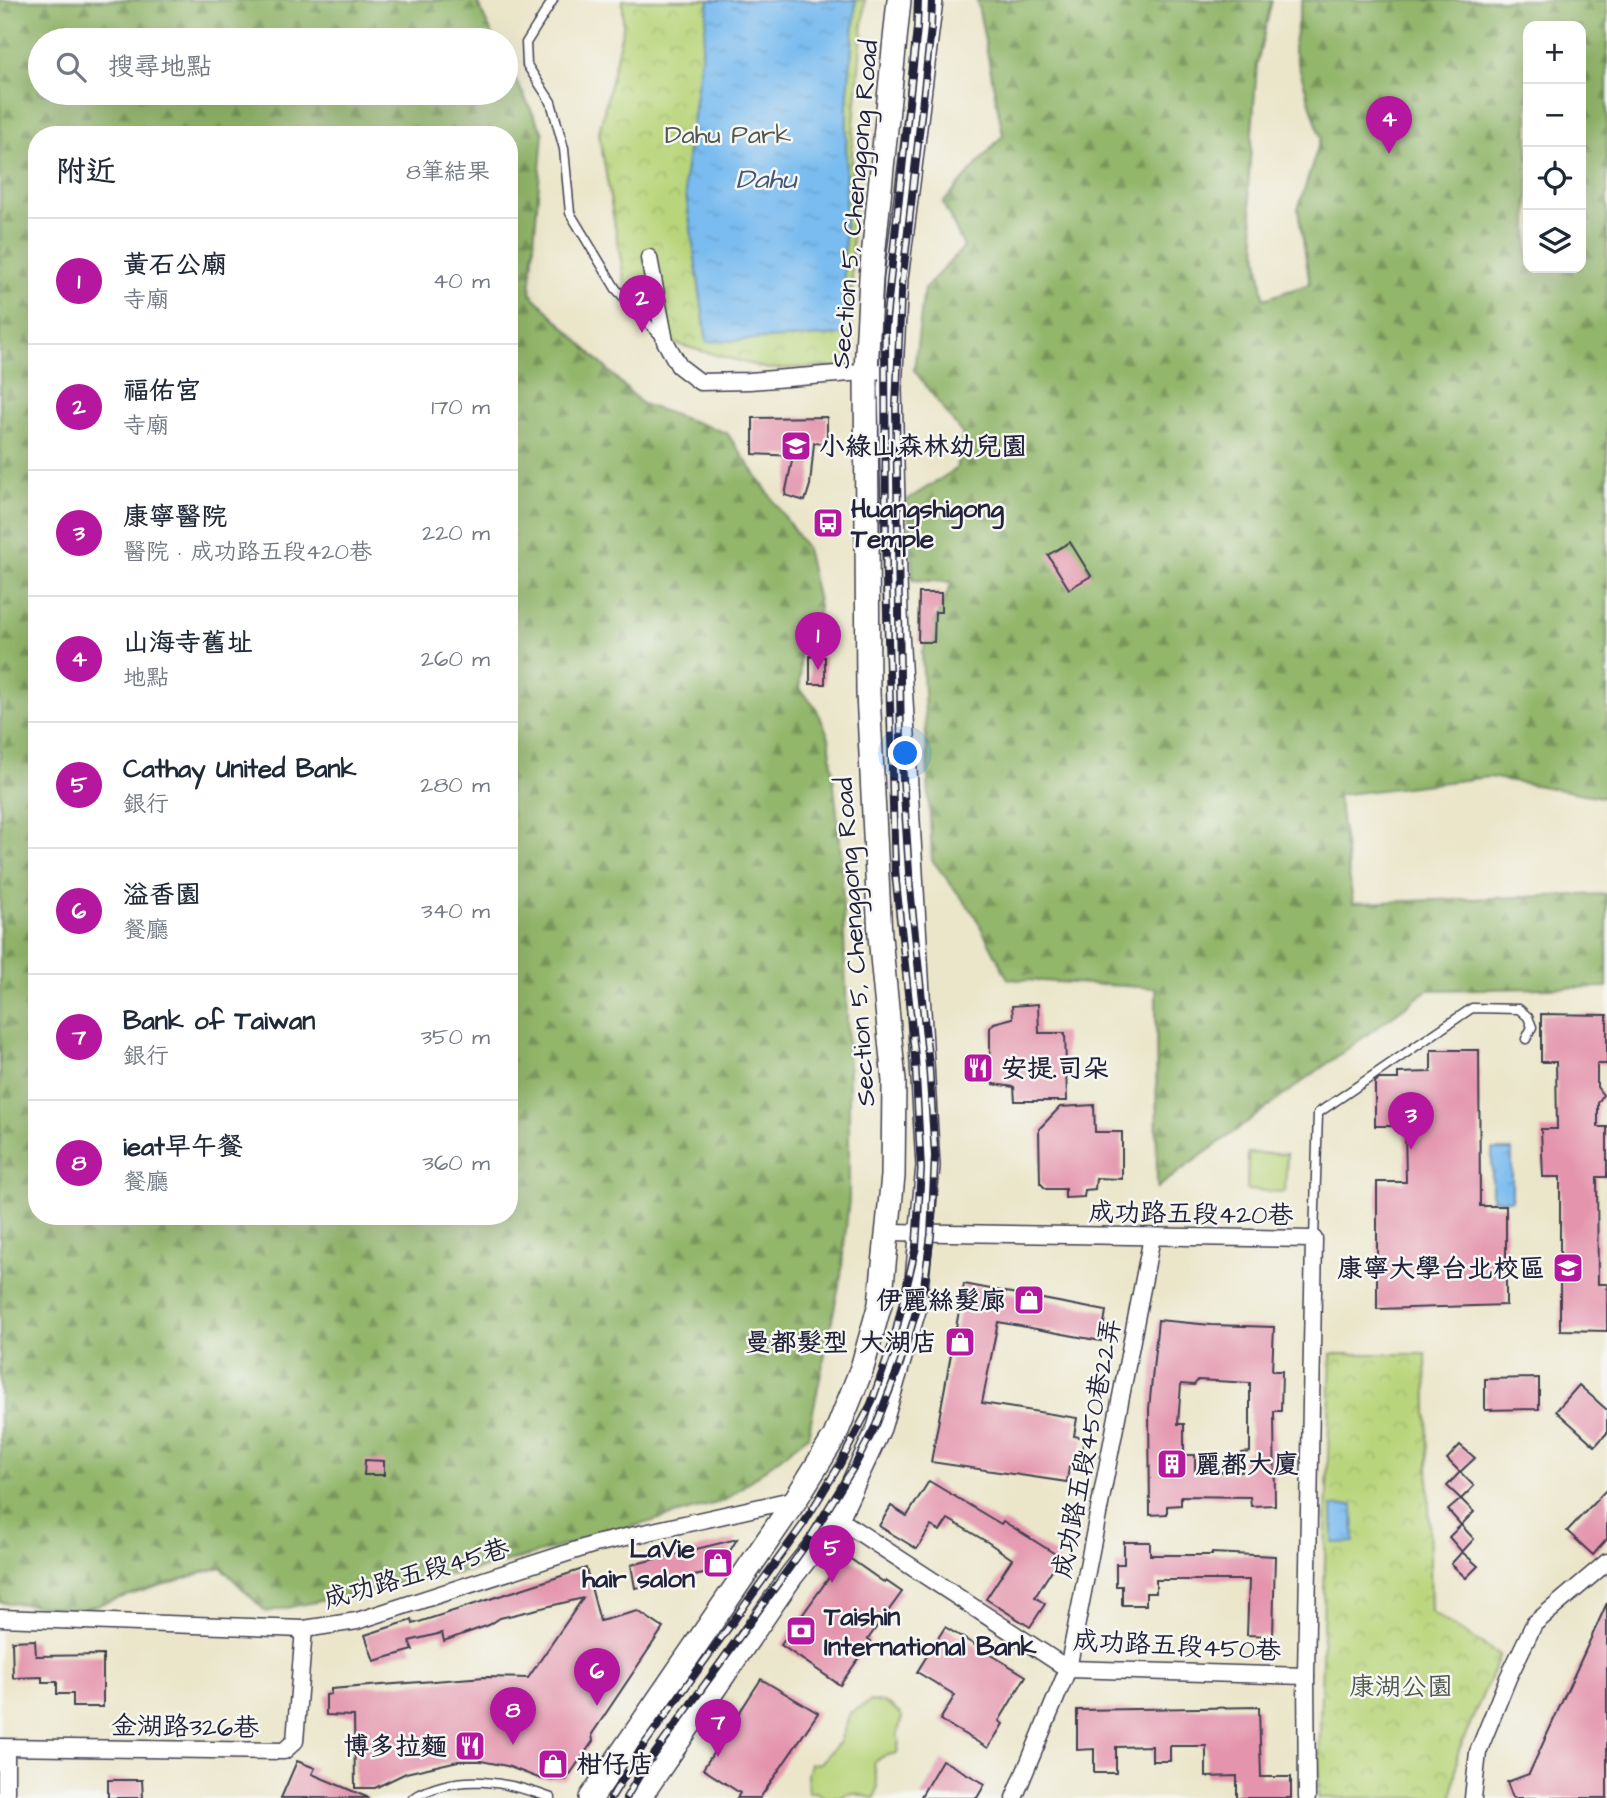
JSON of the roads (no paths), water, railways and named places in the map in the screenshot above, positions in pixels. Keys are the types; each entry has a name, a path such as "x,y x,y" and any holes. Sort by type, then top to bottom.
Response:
{"main road":[{"name":"Section 5, Chenggong Road","path":"591,1798 796,1499 835,1436 862,1368 880,1304 893,1176 894,1081 880,936 868,694 866,371 871,277 899,0"},
{"name":"Section 5, Chenggong Road","path":"639,1798 792,1575 837,1518 883,1415 914,1310 928,1166 896,614 891,369 896,279 931,0"}],"street":[{"path":"649,258 665,341 679,366 700,382 749,381 891,369"},
{"name":"成功路五段420巷","path":"887,1232 1314,1239 1306,1676 1307,1798"},
{"name":"成功路五段450巷22弄","path":"1014,1798 1068,1669 1152,1237"},
{"name":"成功路五段45巷","path":"0,1618 304,1629 357,1621 595,1544 796,1499"},
{"name":"成功路五段450巷","path":"837,1518 1068,1669 1306,1676"},
{"path":"1473,1798 1478,1752 1508,1678 1534,1624 1607,1562"},
{"name":"金湖路326巷","path":"3,1748 284,1751 295,1741 304,1629"},
{"path":"3,1748 6,1798"}],"lane":[{"path":"553,0 526,43 527,65 551,102 564,149 570,213 616,289 665,341"},
{"path":"1314,1239 1318,1113 1472,1008 1519,1009 1528,1017 1532,1027 1526,1039"},
{"path":"413,1798 444,1784 470,1781 502,1783 551,1798"}],"water":[{"name":"Dahu","path":"709,0 856,0 847,105 843,335 707,342 684,181"},
{"path":"1492,1150 1512,1150 1512,1200 1492,1200"},
{"path":"1353,1505 1354,1542 1333,1543 1332,1506"}],"railway":[{"path":"611,1798 641,1749 804,1523 840,1464 871,1404 894,1339 916,1247 921,1169 915,1057 895,873 886,570 885,329 918,0"},
{"path":"626,1798 640,1774 805,1546 855,1465 876,1425 900,1364 924,1286 931,1235 935,1156 929,1065 910,888 901,747 896,407 901,293 932,0"}],"place":[{"name":"山海寺舊址","path":"1389,154"},
{"name":"福佑宮","path":"642,333"},
{"name":"小綠山森林幼兒園","path":"796,446"},
{"name":"Huangshigong Temple","path":"828,523"},
{"name":"黃石公廟","path":"818,670"},
{"name":"安提.司朵","path":"978,1068"},
{"name":"康寧醫院","path":"1411,1150"},
{"name":"康寧大學台北校區","path":"1568,1268"},
{"name":"伊麗絲髮廊","path":"1029,1300"},
{"name":"曼都髮型 大湖店","path":"960,1342"},
{"name":"麗都大廈","path":"1172,1464"},
{"name":"LaVie hair salon","path":"718,1563"},
{"name":"Cathay United Bank","path":"832,1583"},
{"name":"Taishin International Bank","path":"801,1631"},
{"name":"溢香園","path":"597,1706"},
{"name":"ieat早午餐","path":"513,1745"},
{"name":"博多拉麵","path":"470,1746"},
{"name":"Bank of Taiwan","path":"718,1757"},
{"name":"柑仔店","path":"553,1764"}],"park label":[{"name":"Dahu Park","path":"728,134"},
{"name":"康湖公園","path":"1401,1686"}]}
